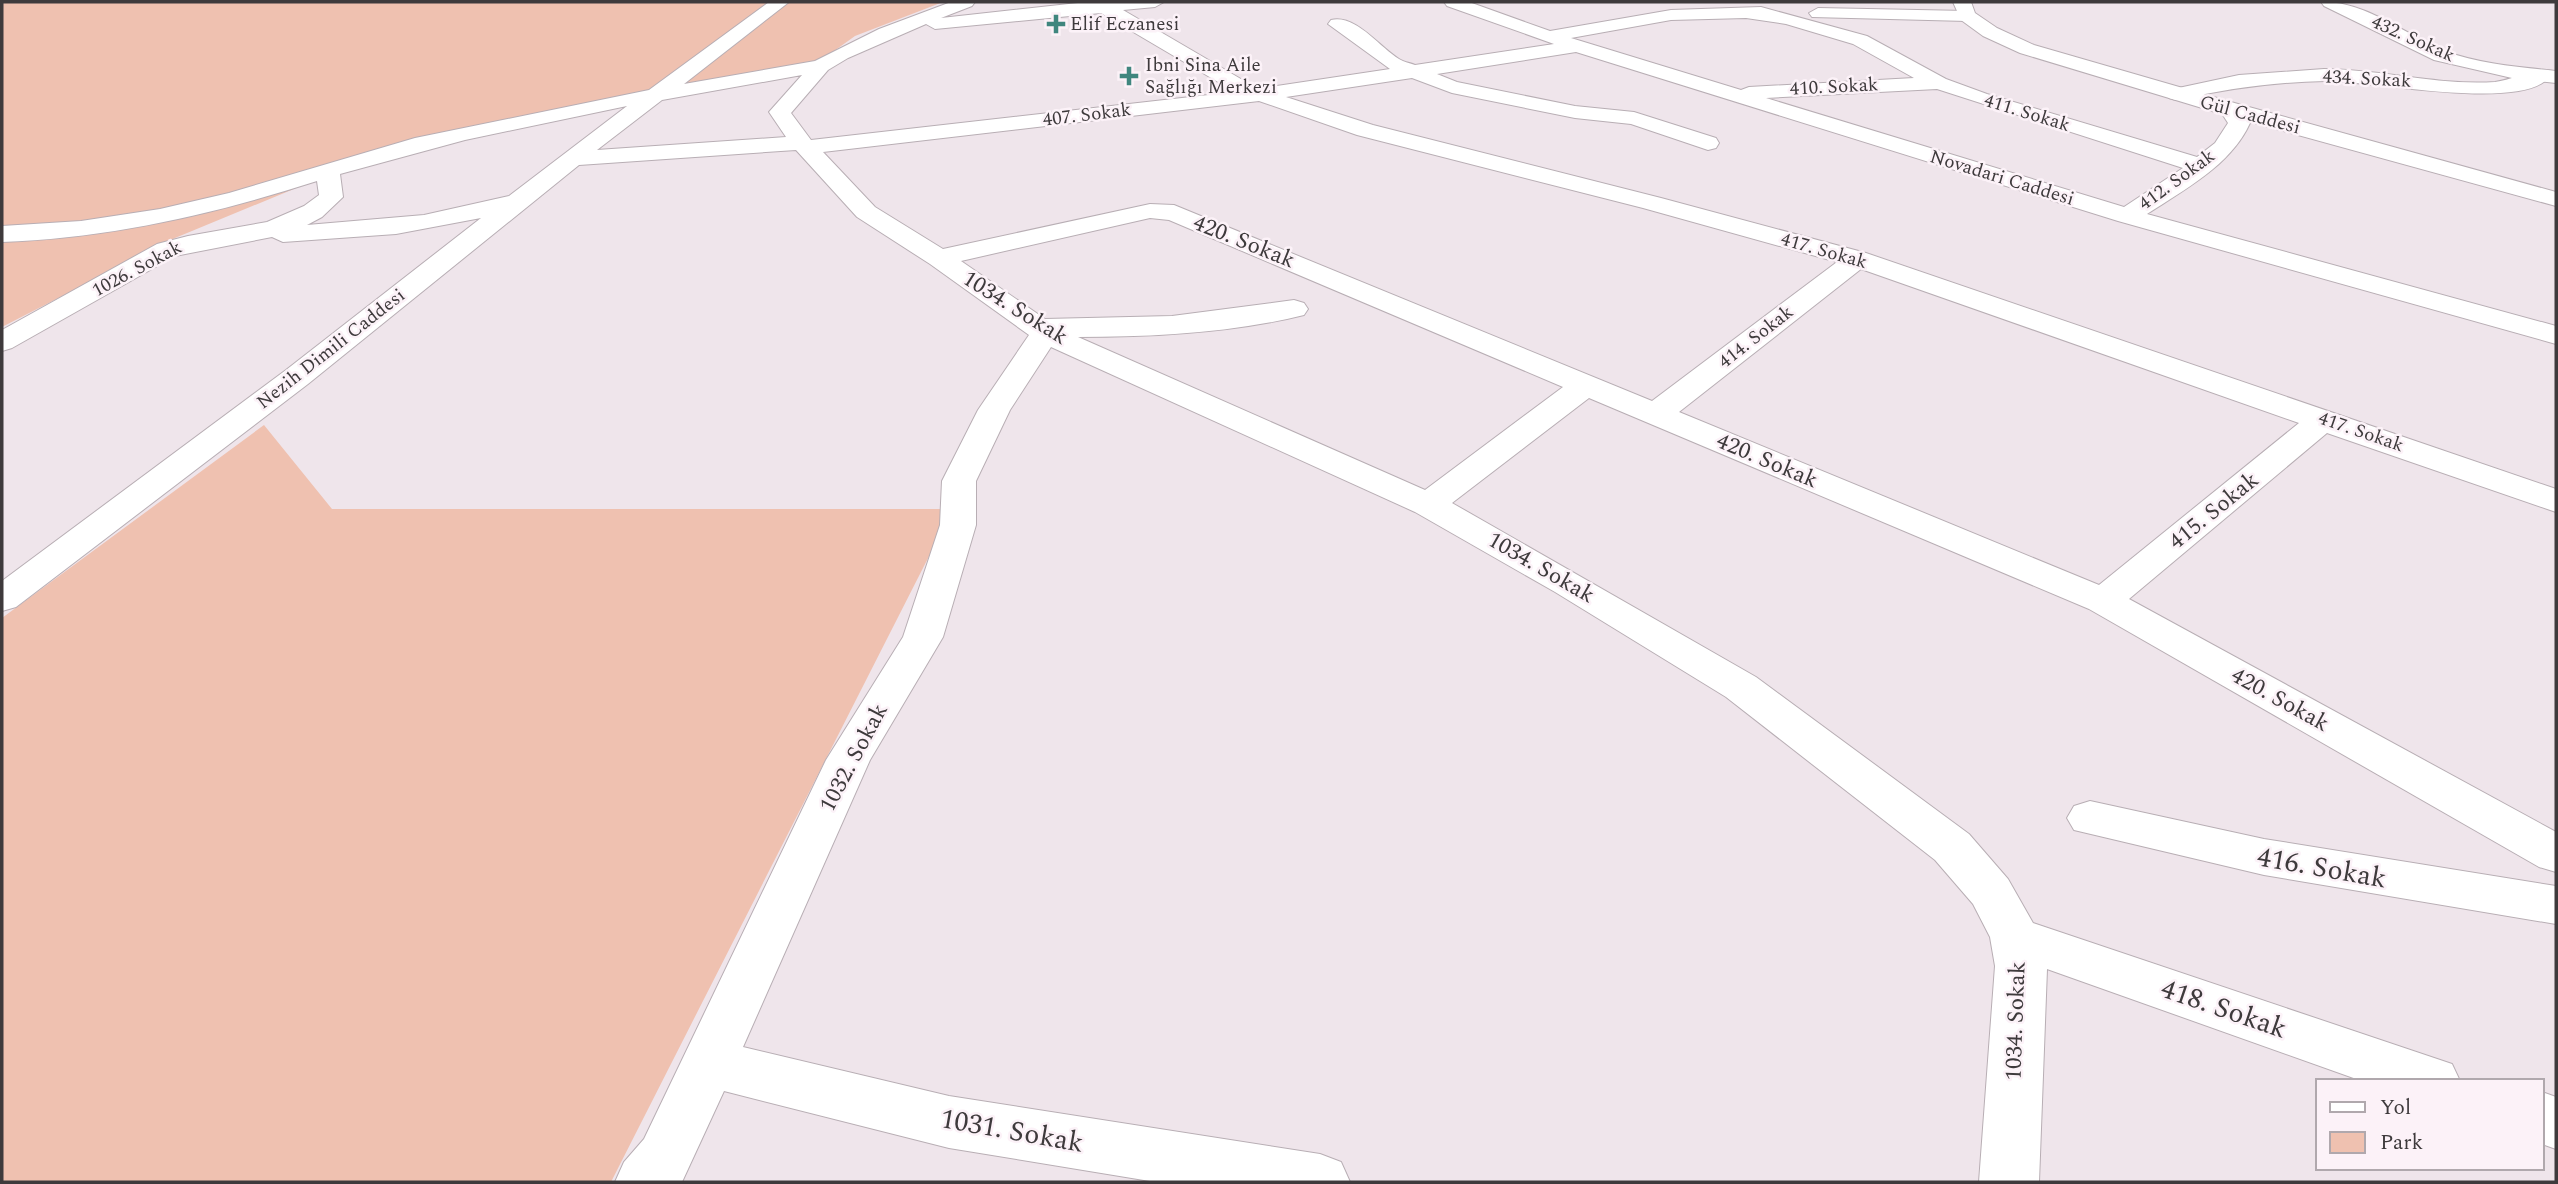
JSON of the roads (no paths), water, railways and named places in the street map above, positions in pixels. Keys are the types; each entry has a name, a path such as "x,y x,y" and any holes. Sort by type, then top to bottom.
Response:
{"street":[{"name":"Nezih Dimili Caddesi","path":"2,599 297,377 573,158 780,2"},
{"path":"2,234 67,230 149,219 212,205 414,145 657,94 821,66 841,54 902,27 966,2"},
{"path":"902,27 1101,5 1155,2"},
{"name":"Novadari Caddesi","path":"1453,2 1576,47 2127,216 2556,335"},
{"path":"1671,2 1692,14"},
{"name":"432. Sokak","path":"2330,2 2441,56 2548,77"},
{"name":"417. Sokak","path":"1101,5 1239,86 1261,95 1366,130 1857,259 2556,501"},
{"path":"1548,37 1692,14 1964,9"},
{"name":"Gül Caddesi","path":"1964,9 1990,32 2027,49 2176,94 2556,199"},
{"name":"411. Sokak","path":"1736,12 1788,19 1860,40 1940,83 1979,98 2202,166"},
{"path":"1337,24 1367,42 1392,63 1411,73 1452,87 1549,108 1634,118 1708,143"},
{"path":"1951,34 1990,32"},
{"name":"411. Sokak","path":"1860,40 1899,37"},
{"name":"407. Sokak","path":"573,158 804,145 1261,95 1576,47"},
{"name":"1034. Sokak","path":"821,66 780,111 804,145 866,212 939,258 1041,329 1428,504 1569,584 1741,687 1952,847 1990,892 2015,937 2021,966 2008,1182"},
{"name":"434. Sokak","path":"2176,94 2218,83 2315,75 2380,77 2502,89 2548,77"},
{"name":"410. Sokak","path":"1729,95 1843,86 1940,83"},
{"name":"412. Sokak","path":"2127,216 2202,166 2238,131 2239,123 2230,109"},
{"name":"1026. Sokak","path":"2,342 166,250 191,241 285,227 315,212 331,197 328,171"},
{"path":"230,236 423,225 465,217 525,197"},
{"name":"420. Sokak","path":"939,258 1162,210 1174,213 2103,601 2556,854"},
{"name":"414. Sokak","path":"1656,414 1857,259"},
{"path":"1041,329 1103,329 1196,323 1294,309"},
{"name":"1032. Sokak","path":"645,1182 665,1158 848,760 923,637 958,526 960,481 994,410 1041,329"},
{"path":"1428,504 1587,384"},
{"name":"415. Sokak","path":"2103,601 2324,419"},
{"name":"416. Sokak","path":"2090,818 2278,862 2556,905"},
{"name":"418. Sokak","path":"2015,937 2426,1079"},
{"name":"1031. Sokak","path":"708,1063 949,1122 1320,1182"}],"place":[{"name":"Elif Eczanesi","path":"1056,24"},
{"name":"Ibni Sina Aile Sağlığı Merkezi","path":"1129,76"}]}
